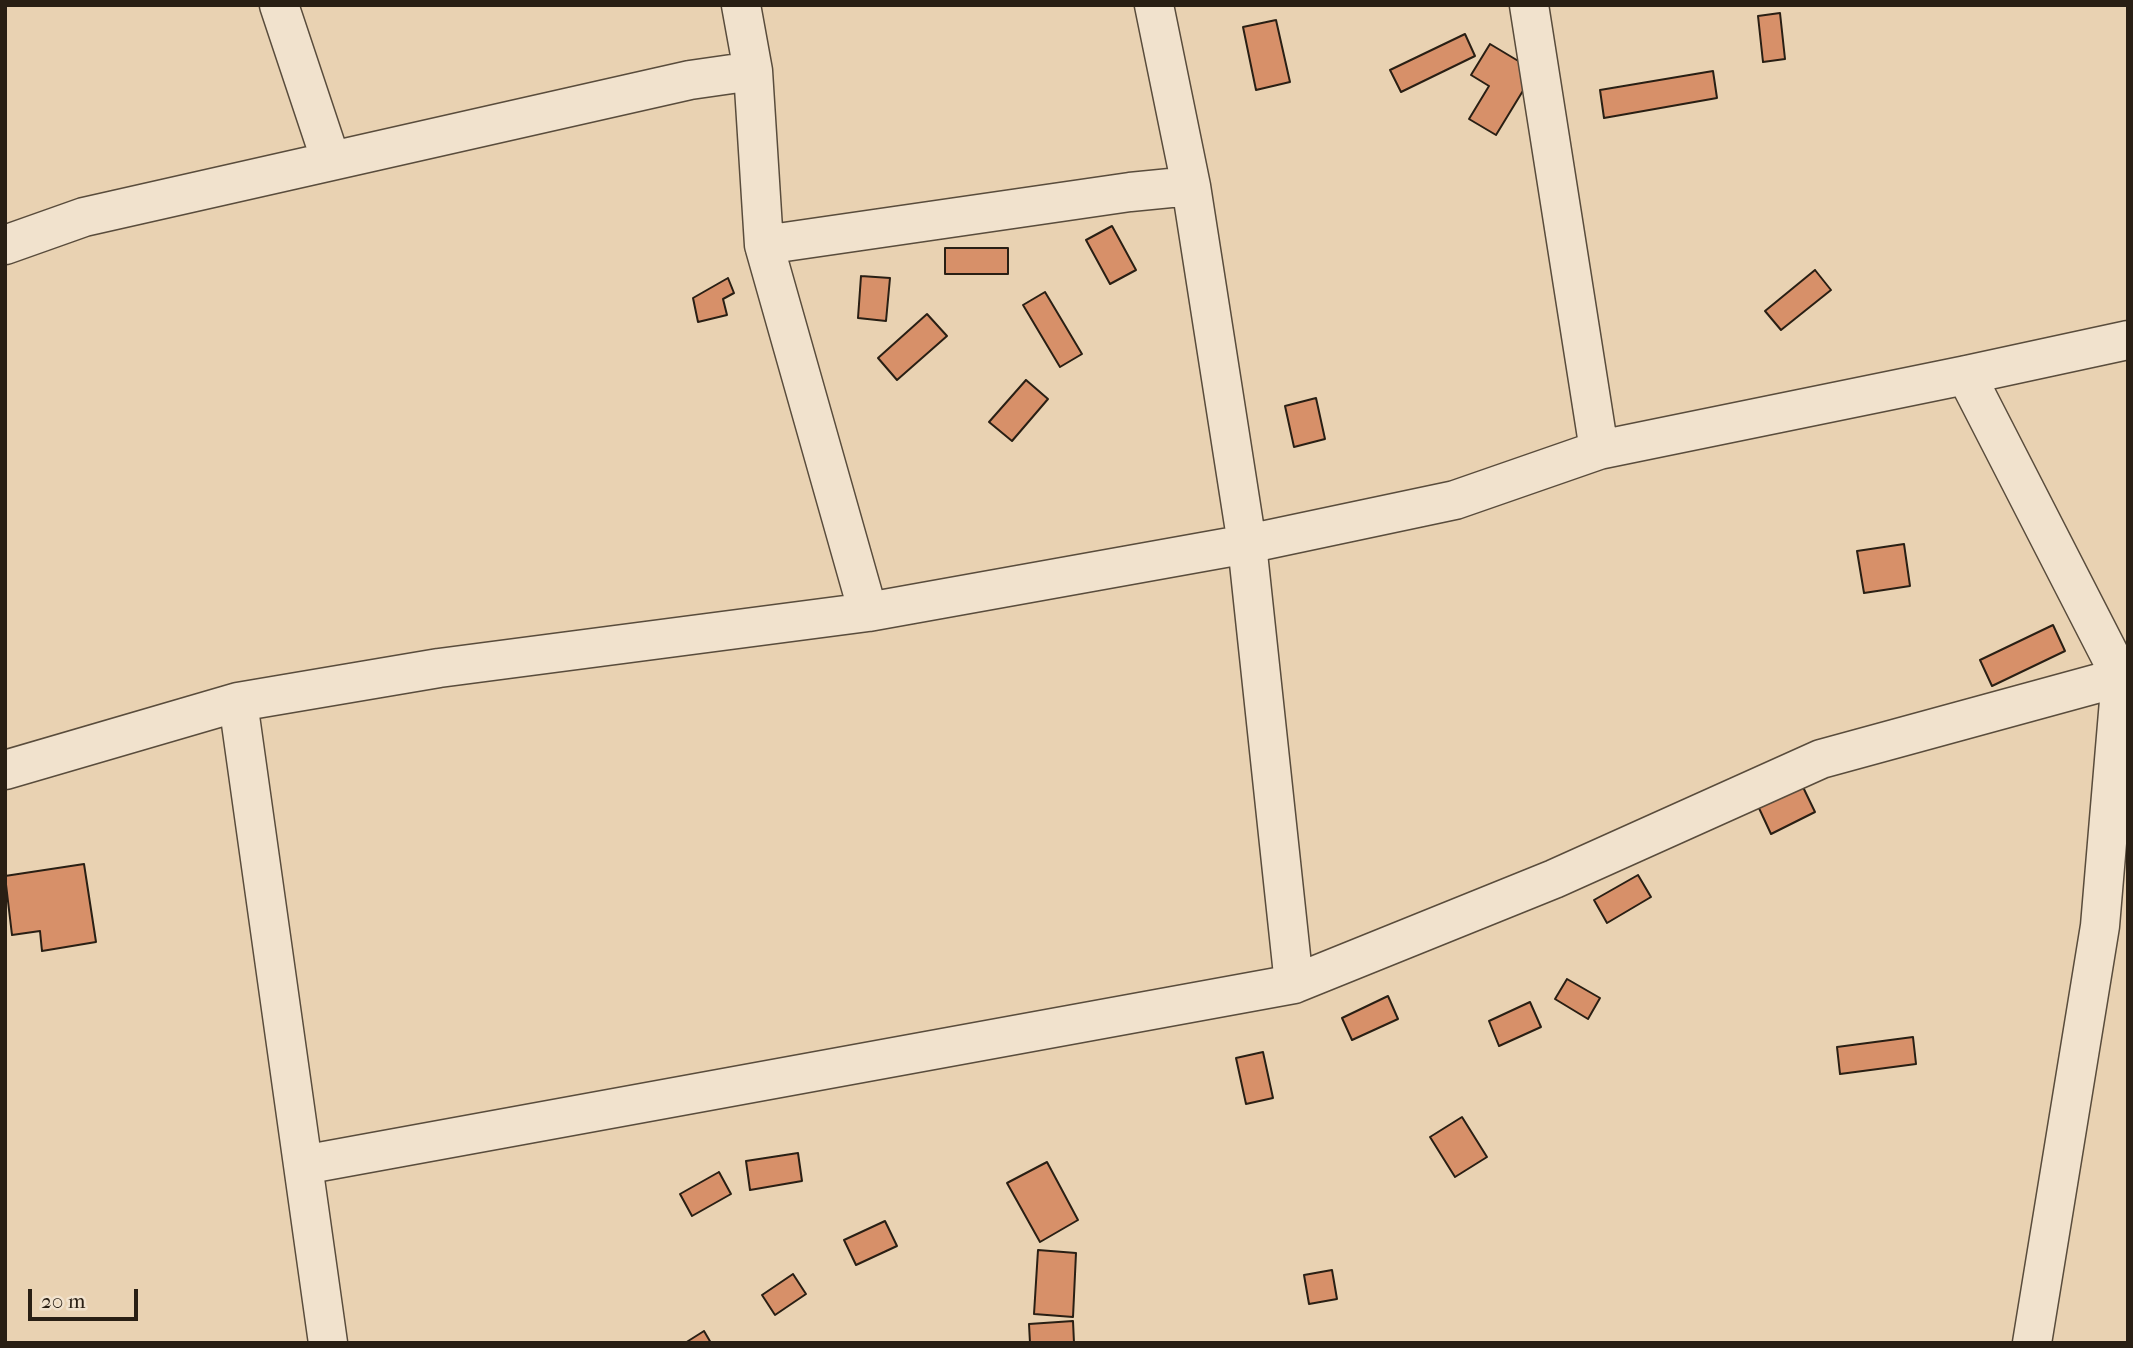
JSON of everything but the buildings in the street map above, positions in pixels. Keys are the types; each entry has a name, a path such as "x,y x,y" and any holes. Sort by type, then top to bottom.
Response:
{"street":[{"path":"279,5 331,161"},
{"path":"741,5 753,71 764,245 868,612"},
{"path":"1154,5 1191,186 1247,544 1294,984"},
{"path":"1529,5 1599,450"},
{"path":"5,245 84,217 690,80 753,71"},
{"path":"764,245 1130,192 1191,186"},
{"path":"5,770 238,702 439,668 868,612 1247,544 1455,500 1599,450 2128,340"},
{"path":"1966,375 2121,677 2100,926 2032,1343"},
{"path":"303,1165 1294,984 1554,878 1821,759 2121,677"},
{"path":"238,702 328,1343"}]}
